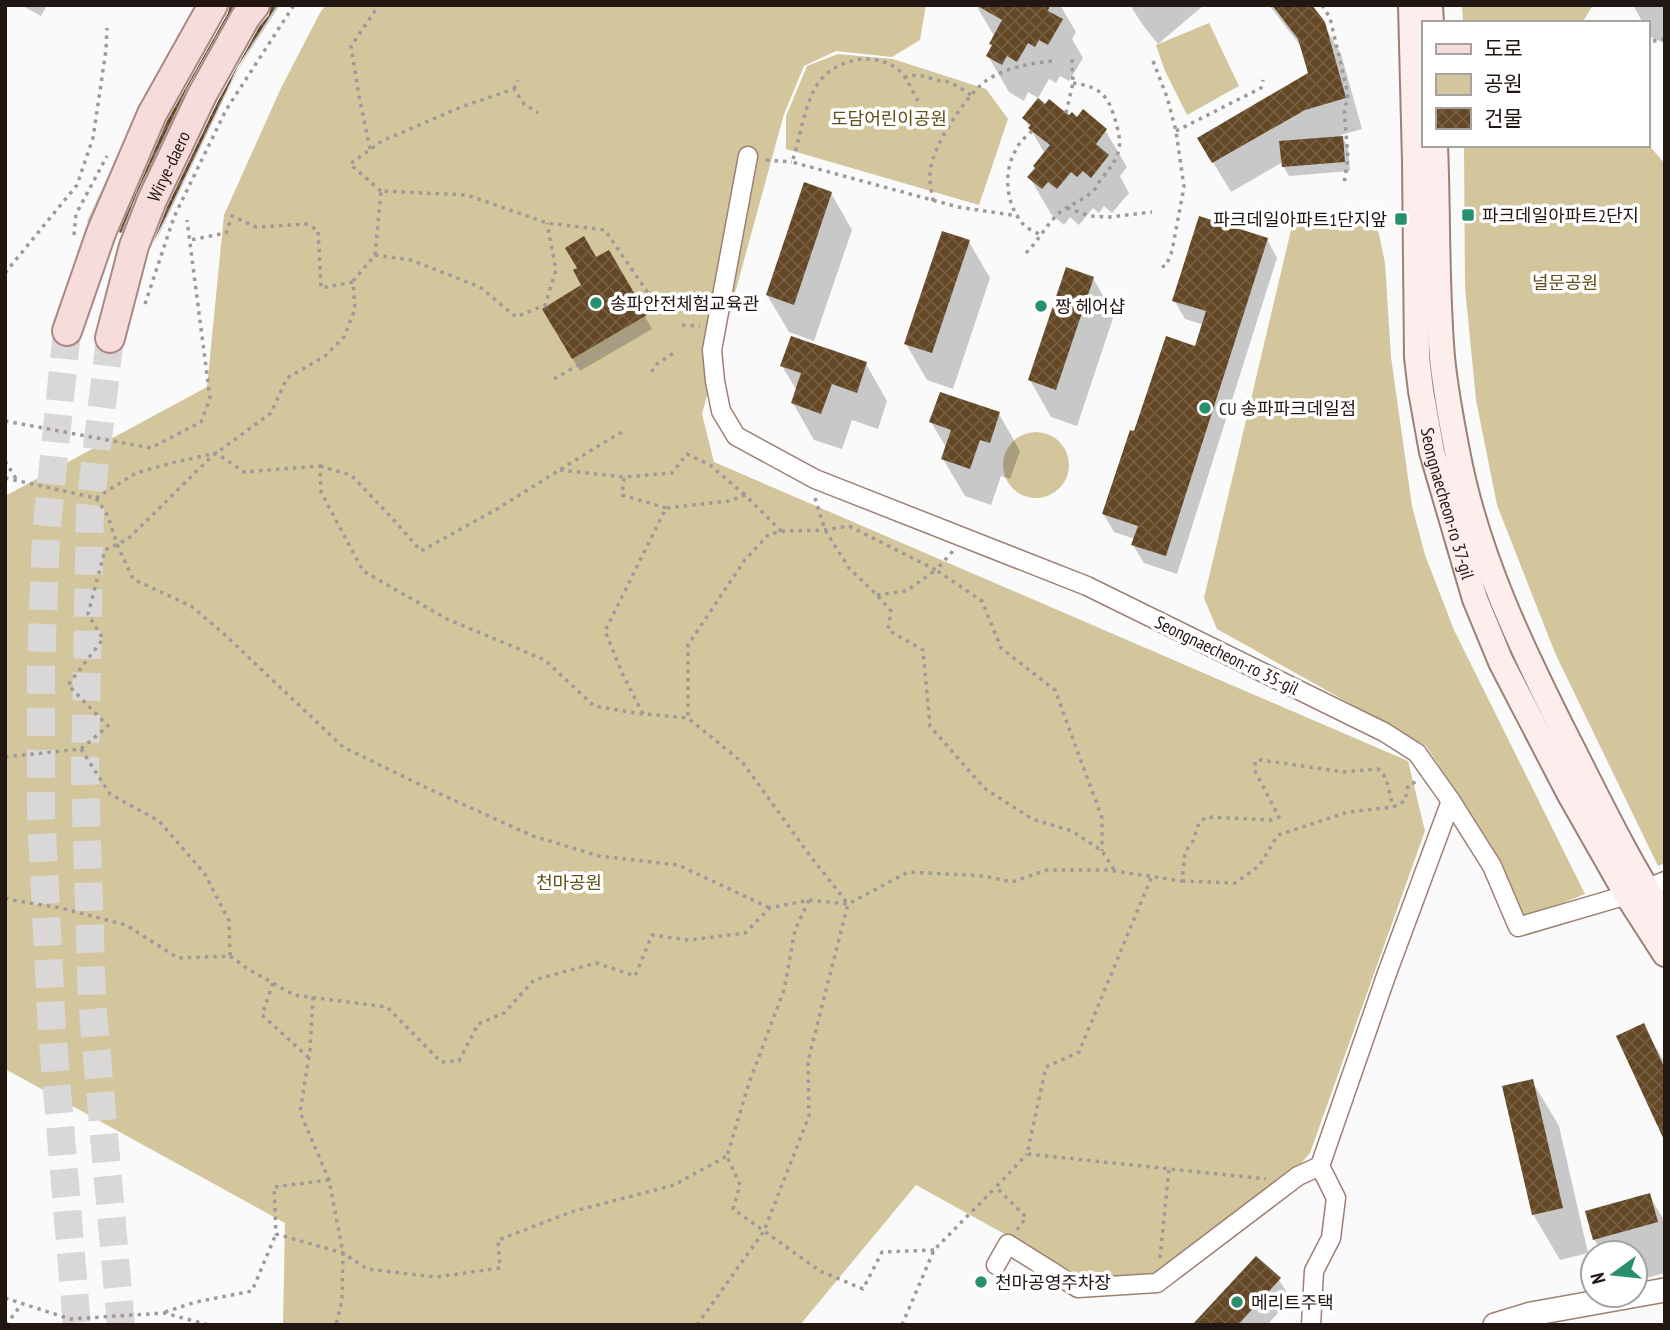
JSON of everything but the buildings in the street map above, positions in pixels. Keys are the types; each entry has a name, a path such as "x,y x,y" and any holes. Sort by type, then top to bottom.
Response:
{"main road":[{"name":"Wirye-daero","path":"67,331 101,233 152,114 213,5"},
{"name":"Wirye-daero","path":"110,338 134,246 152,200 202,95 255,5"},
{"name":"Seongnaecheon-ro 37-gil","path":"1410,5 1422,137"},
{"name":"Seongnaecheon-ro 37-gil","path":"1423,147 1426,181 1416,323 1421,391 1432,452 1475,599 1501,662 1569,793 1646,888 1665,918"},
{"name":"Seongnaecheon-ro 37-gil","path":"1426,181 1434,147"},
{"name":"Seongnaecheon-ro 37-gil","path":"1646,888 1665,954"}],"street":[{"name":"Seongnaecheon-ro 35-gil","path":"748,160 712,350 721,411 736,436 807,475 1087,586 1384,732 1417,753 1451,801 1492,866 1518,926 1646,888"},
{"path":"1311,1325 1314,1271 1331,1238 1336,1198 1320,1166 1451,801"},
{"path":"996,1265 1008,1244 1078,1287 1157,1283 1298,1176 1320,1166"},
{"path":"1495,1325 1531,1314 1665,1290"}],"path":[{"path":"142,313 174,217 226,110 294,5"},
{"path":"370,149 351,46 379,5"},
{"path":"1322,5 1330,19 1347,90 1348,100 1344,108 1348,158 1344,184"},
{"path":"5,272 77,185 93,138 107,28"},
{"path":"1653,41 1665,38"},
{"path":"792,162 808,103 816,87 823,77 846,62 875,59 888,64 902,74 918,102"},
{"path":"1066,113 1073,83 1072,60"},
{"path":"933,201 930,172 938,145 953,118 971,96 988,79 1027,64 1053,61"},
{"path":"1153,61 1176,131 1184,187 1172,251 1166,266 1159,267"},
{"path":"904,78 923,75 948,82 971,96"},
{"path":"518,80 514,89 461,107 382,141 350,164 381,191 467,195 547,223 605,230 648,293"},
{"path":"1176,131 1261,88 1262,80"},
{"path":"1026,253 1058,214 1095,190 1119,150 1119,136 1112,110 1101,92 1091,86 1073,83"},
{"path":"514,89 524,104 538,113"},
{"path":"1032,131 1018,146 1010,161 1007,187 1012,205 1023,224 1041,235"},
{"path":"748,160 792,162 958,207 1018,216"},
{"path":"190,240 226,233 232,216 256,227 306,224 318,230 321,288 353,282 375,255 381,191"},
{"path":"1067,208 1090,216 1110,217 1152,212"},
{"path":"5,421 151,448 201,422 210,398 187,220"},
{"path":"375,255 411,260 480,287 516,317 545,305 556,270 547,223"},
{"path":"5,757 81,749 108,726 68,685 103,639 88,614 105,550 128,539 216,453 271,413 287,378 325,356 344,337 355,309 353,282"},
{"path":"682,325 693,325"},
{"path":"554,379 641,328"},
{"path":"652,372 654,366 675,352"},
{"path":"96,498 136,473 216,453 244,472 320,466 351,475 421,551 497,509 626,430"},
{"path":"559,470 624,477 672,473 687,454 710,465 782,532"},
{"path":"5,461 17,480"},
{"path":"320,466 321,492 363,571 447,619 545,660 594,706 688,718 743,764 848,904"},
{"path":"807,475 825,530 849,568 891,611 888,630 923,650 930,726 985,788 1032,819 1072,831 1102,851 1115,871"},
{"path":"624,477 622,495 666,508 729,500 745,495"},
{"path":"5,478 96,498 108,516 133,579 191,606 343,747 533,836 599,856 678,865 770,908"},
{"path":"643,714 623,676 605,631 666,508"},
{"path":"688,718 688,645 744,561 769,534 849,526 936,570 982,601 1002,648 1055,691 1102,818 1102,851"},
{"path":"877,595 906,591 936,570"},
{"path":"81,749 110,794 159,821 205,874 229,921 230,957"},
{"path":"1182,881 1185,852 1193,841 1199,823 1206,817 1272,820 1279,817 1255,771 1255,761 1344,772 1378,769 1386,778 1393,807"},
{"path":"5,898 61,908 126,925 178,958 230,957 294,995 387,1007 441,1062 460,1061 478,1024 504,1013 534,980 596,963 635,976 652,935 689,940 745,933 770,908 809,900 848,904 908,872 984,876 1012,882 1047,870 1108,870 1182,881 1236,883 1259,866 1278,835 1348,812 1393,807 1405,801 1408,785"},
{"path":"902,1325 934,1250 1027,1154 1046,1067 1079,1052 1151,877"},
{"path":"809,900 795,930 784,990 749,1083 727,1156 740,1185 733,1209 820,1272 863,1289 882,1252 934,1250"},
{"path":"696,1325 764,1231 809,1116 808,1061 848,904"},
{"path":"273,983 262,1015 309,1058"},
{"path":"313,997 309,1058 300,1112 329,1180 344,1252 342,1300 336,1325"},
{"path":"1027,1154 1261,1179 1298,1176"},
{"path":"276,1234 344,1252 367,1269 436,1277 500,1269 498,1240 571,1212 674,1185 727,1156"},
{"path":"1157,1283 1169,1169"},
{"path":"5,1298 70,1319 164,1313 196,1302 252,1291 276,1234 274,1187 329,1180"},
{"path":"996,1187 1026,1217 1008,1244"},
{"path":"5,1325 22,1305"},
{"path":"164,1313 209,1325"}],"green space":[{"name":"천마공원","path":"326,5 926,5 920,40 892,57 836,51 804,66 784,114 702,414 714,462 1408,761 1425,831 1310,1153 1284,1183 1157,1273 1084,1278 916,1185 800,1325 283,1325 285,1223 5,1069 5,496 207,387 224,215 281,88"},
{"path":"1462,5 1593,5 1583,21 1463,21"},
{"path":"1209,23 1239,86 1187,115 1165,71 1156,45"},
{"name":"도담어린이공원","path":"838,54 893,59 986,89 1008,119 979,205 786,149 786,116 807,66"},
{"name":"널문공원","path":"1649,145 1665,164 1665,863 1658,866 1555,653 1497,505 1476,400 1465,288 1464,147"},
{"path":"1309,218 1337,222 1374,222 1379,234 1385,263 1391,357 1412,506 1425,555 1454,630 1585,894 1523,919 1498,861 1426,746 1217,629 1204,598 1291,230"},
{"path":"1036,432 1059,442 1069,465 1059,488 1036,498 1013,488 1003,465 1013,442"}],"tunnel":[{"path":"67,331 46,534 41,665 41,811 52,1031 77,1325"},
{"path":"110,338 90,506 85,776 92,1001 121,1325"}],"place":[{"name":"파크데일아파트2단지","path":"1468,215"},
{"name":"파크데일아파트1단지앞","path":"1401,219"},
{"name":"송파안전체험교육관","path":"596,303"},
{"name":"짱 헤어샵","path":"1041,306"},
{"name":"CU 송파파크데일점","path":"1205,408"},
{"name":"천마공영주차장","path":"981,1282"},
{"name":"메리트주택","path":"1237,1302"}]}
